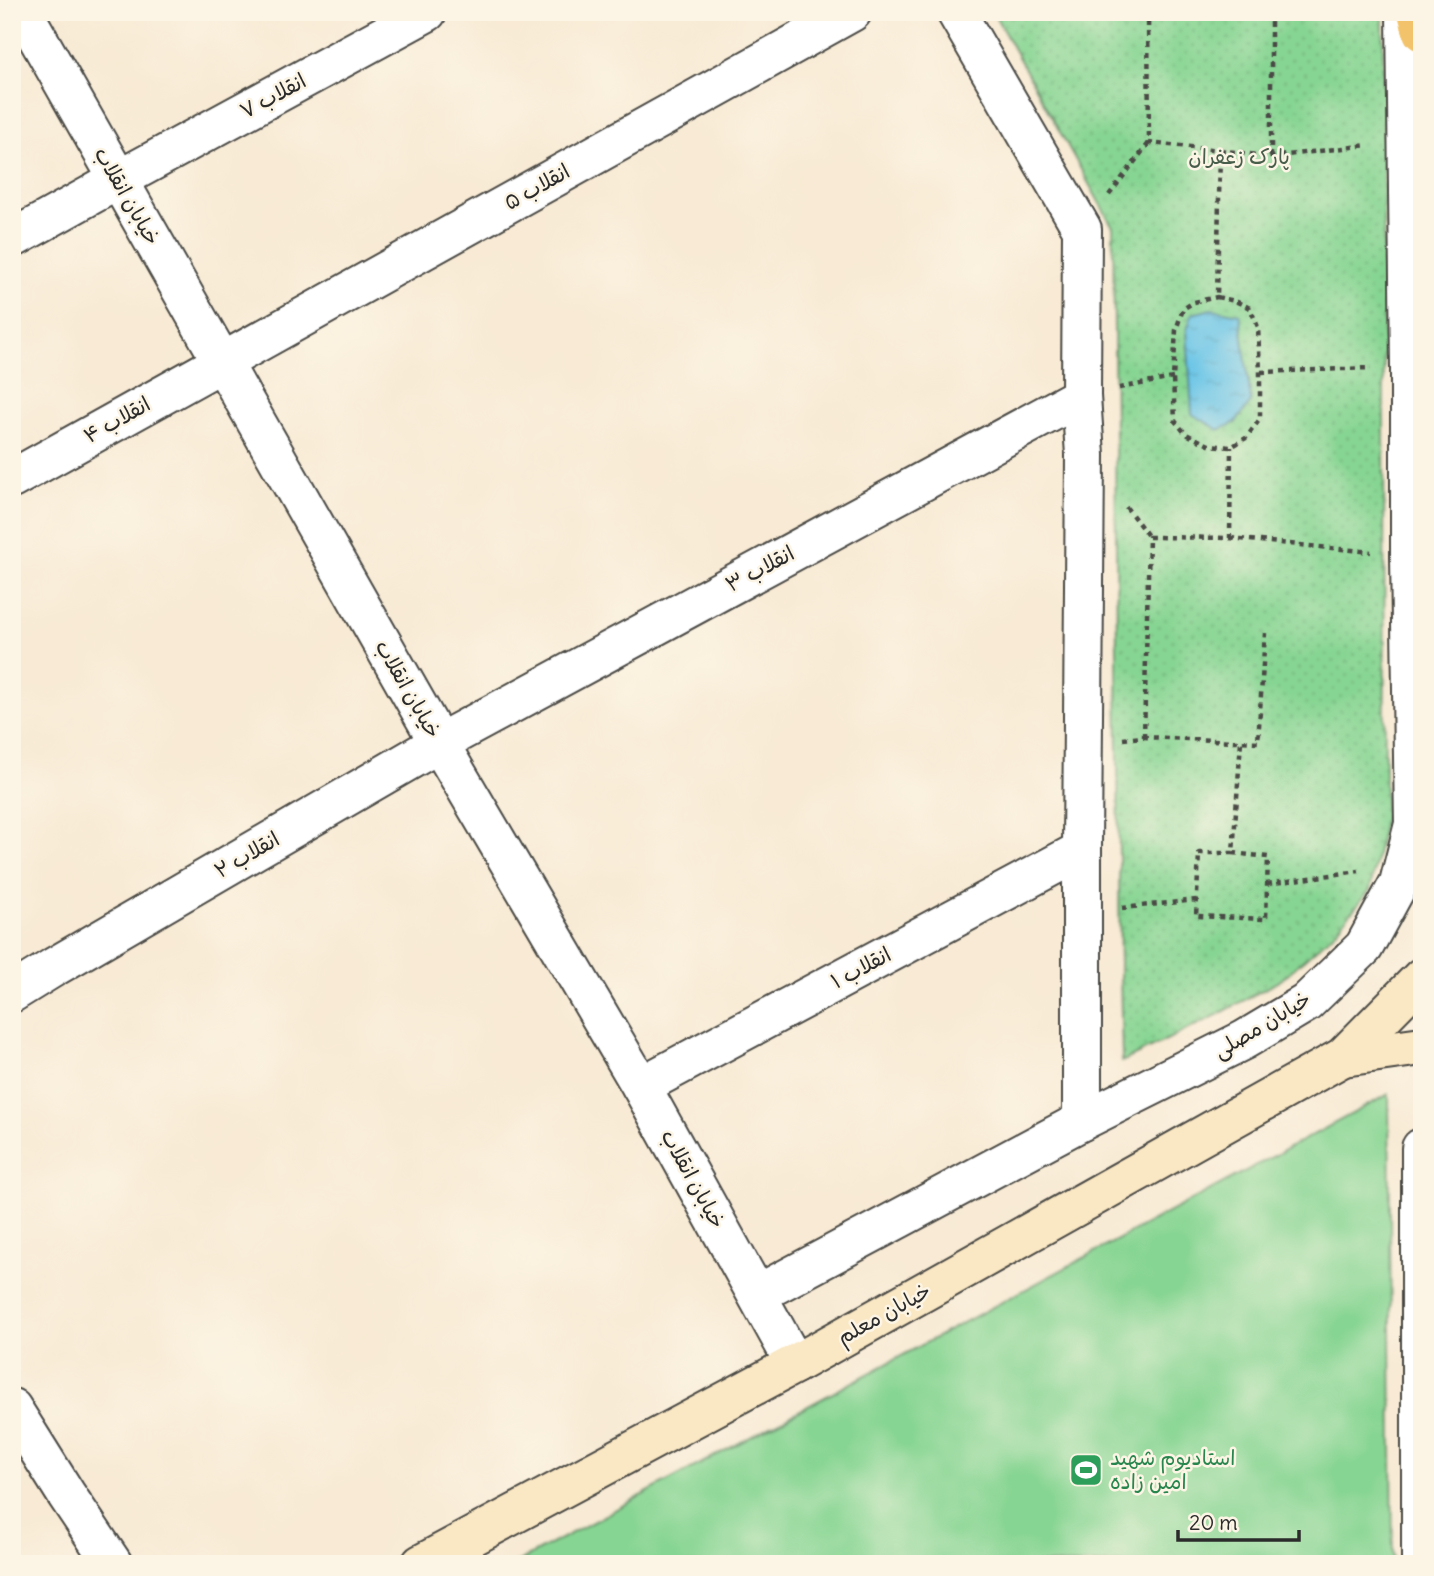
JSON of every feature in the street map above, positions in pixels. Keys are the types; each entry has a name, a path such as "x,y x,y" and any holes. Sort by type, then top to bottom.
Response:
{"main road":[{"path":"1417,12 1422,32"}],"street":[{"name":"خیابان انقلاب","path":"23,12 439,743 641,1086 795,1364"},
{"name":"انقلاب ۷","path":"12,240 427,12"},
{"name":"انقلاب ۵","path":"223,362 852,12"},
{"path":"956,12 1082,229 1081,396 1085,455 1082,1121"},
{"name":"خیابان مصلی","path":"758,1294 1082,1121 1244,1040 1306,1003 1364,947 1399,883 1414,824 1406,12"},
{"name":"انقلاب ۴","path":"12,479 223,362"},
{"name":"انقلاب ۳","path":"439,743 1081,396"},
{"name":"انقلاب ۲","path":"12,993 439,743"},
{"name":"انقلاب ۱","path":"641,1086 1082,850"},
{"path":"1343,1057 1422,977"},
{"path":"1343,1057 1422,1046"},
{"name":"خیابان معلم","path":"421,1564 795,1364 1343,1057"},
{"path":"1421,1148 1421,1564"},
{"path":"12,1408 113,1564"}],"path":[{"path":"1082,229 1149,143 1149,12"},
{"path":"1270,12 1270,157"},
{"path":"1149,143 1270,157 1408,141"},
{"path":"1217,297 1220,150"},
{"path":"1217,297 1250,308 1258,327 1260,372 1260,419 1246,438 1231,447 1209,445 1186,434 1175,421 1173,378 1176,330 1183,309 1194,302 1217,297"},
{"path":"1260,372 1410,367"},
{"path":"1081,396 1173,378"},
{"path":"1230,538 1231,447"},
{"path":"1144,737 1149,537 1230,538 1410,556"},
{"path":"1084,743 1144,737 1258,742 1265,633"},
{"path":"1233,853 1241,741"},
{"path":"1199,852 1268,857 1266,884 1266,919 1196,916 1199,852"},
{"path":"1266,884 1367,870"},
{"path":"1082,912 1197,901"}],"green space":[{"name":"پارک زعفران","path":"993,12 1383,12 1385,815 1370,890 1334,933 1281,980 1122,1062 1113,227"},
{"path":"1389,1094 1393,1564 514,1564"}],"water":[{"path":"1212,309 1240,314 1251,402 1235,423 1219,430 1192,414 1187,330 1192,314"}],"place":[{"name":"استادیوم شهید امین زاده","path":"1086,1470"}]}
